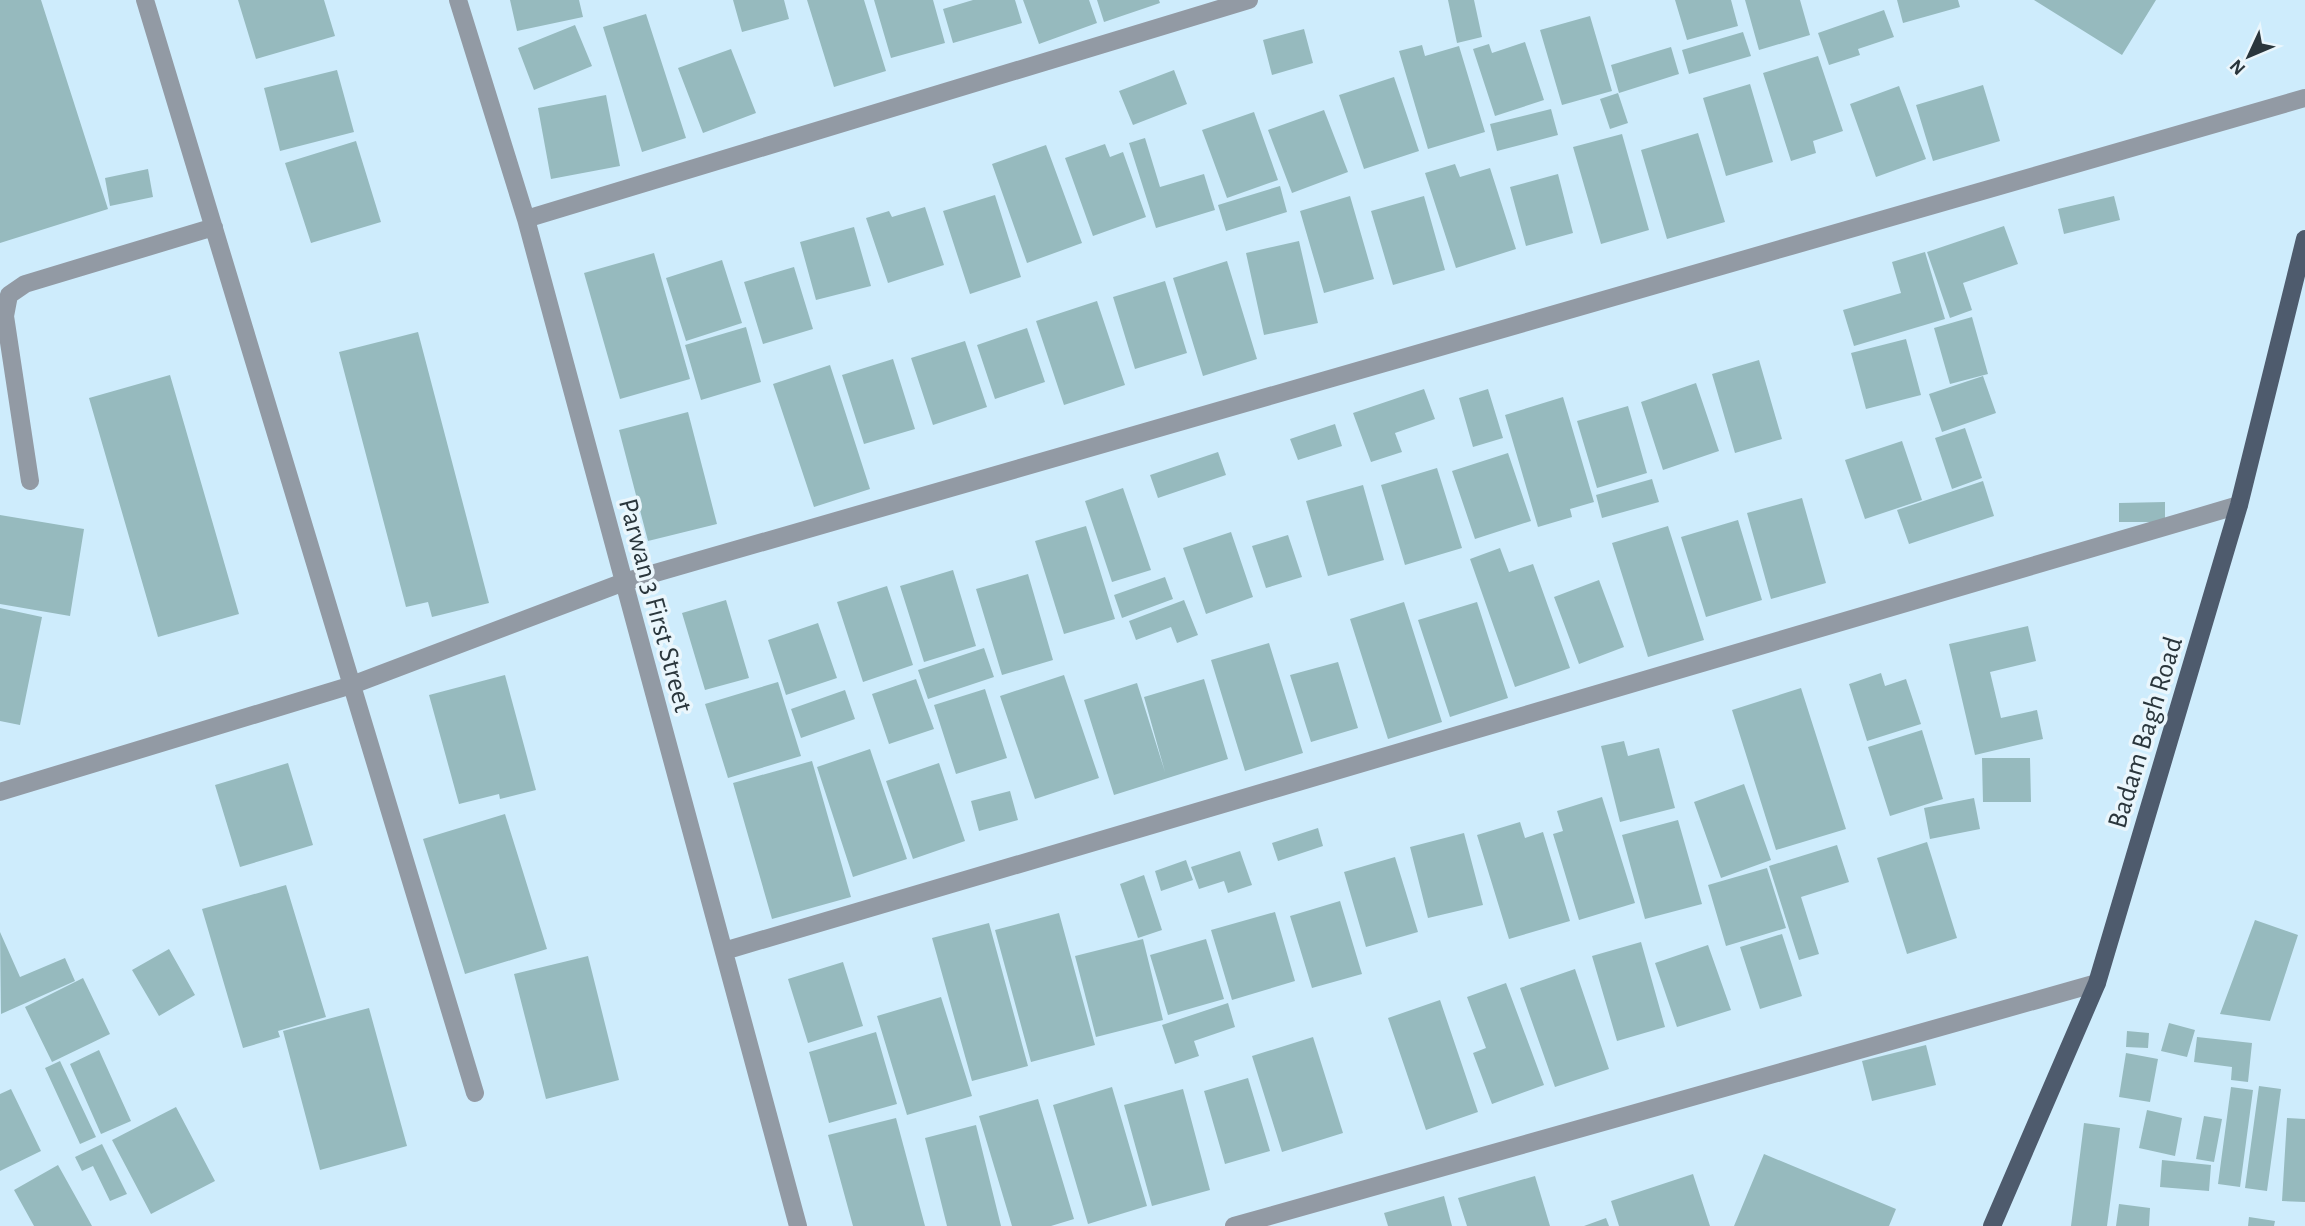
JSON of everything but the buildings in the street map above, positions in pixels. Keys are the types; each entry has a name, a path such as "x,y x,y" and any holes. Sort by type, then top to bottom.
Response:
{"main road":[{"name":"Badam Bagh Road","path":"1992,1226 2097,983 2239,505 2305,239"}],"street":[{"path":"145,0 475,1093"},
{"name":"Parwan 3 First Street","path":"458,0 526,219 798,1226"},
{"path":"526,219 1249,0"},
{"path":"0,792 352,685 624,582 2305,98"},
{"path":"30,481 5,316 9,295 25,284 214,227"},
{"path":"724,951 2239,505"},
{"path":"1234,1226 2097,983"}]}
